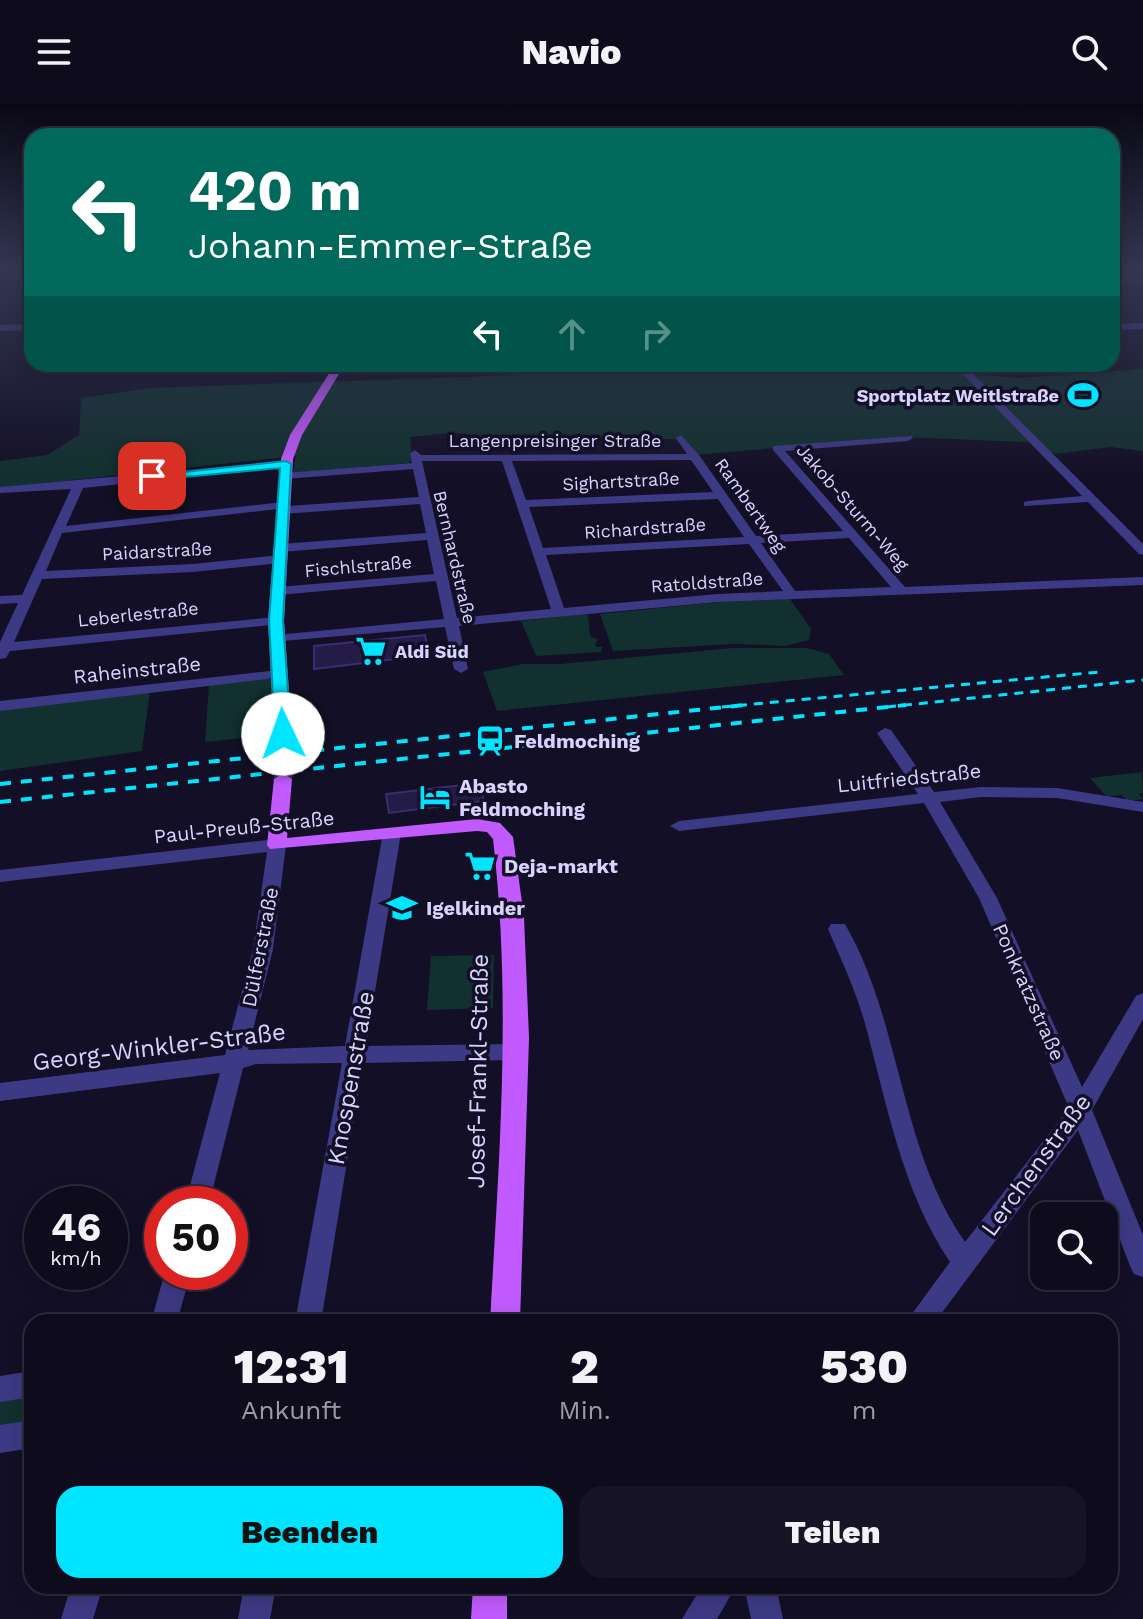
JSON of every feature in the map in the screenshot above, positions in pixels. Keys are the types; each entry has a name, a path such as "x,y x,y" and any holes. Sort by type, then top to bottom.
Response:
{"main road":[{"path":"283,734 276,621 285,470 296,435 335,372"},
{"name":"Dülferstraße","path":"277,845 283,779"},
{"name":"Paul-Preuß-Straße","path":"277,845 477,825 493,827"},
{"name":"Josef-Frankl-Straße","path":"493,827 502,833 506,845 511,884 516,1052 505,1314"},
{"path":"489,1619 490,1594"}],"street":[{"path":"966,372 1143,551"},
{"name":"Rambertweg","path":"681,438 791,594"},
{"name":"Jakob-Sturm-Weg","path":"901,590 777,448 908,438"},
{"name":"Langenpreisinger Straße","path":"0,490 77,488 204,470 285,470 416,459 695,457"},
{"path":"506,458 559,613"},
{"name":"Bernhardstraße","path":"416,459 461,669"},
{"path":"2,652 77,488"},
{"name":"Sighartstraße","path":"522,504 722,495"},
{"path":"1028,504 1092,498"},
{"path":"60,530 283,508 424,500"},
{"name":"Richardstraße","path":"539,552 853,534"},
{"name":"Paidarstraße","path":"37,575 193,568 432,536"},
{"name":"Fischlstraße","path":"278,591 441,577"},
{"name":"Ratoldstraße","path":"276,639 791,594 1143,581"},
{"path":"0,600 26,599"},
{"name":"Leberlestraße","path":"2,652 276,621"},
{"name":"Raheinstraße","path":"0,706 278,674"},
{"name":"Ponkratzstraße","path":"885,733 929,797 987,897 1081,1109 1143,1266"},
{"name":"Luitfriedstraße","path":"679,826 981,792 1057,793 1143,807"},
{"name":"Knospenstraße","path":"309,1314 392,833"},
{"name":"Paul-Preuß-Straße","path":"0,876 277,845"},
{"name":"Dülferstraße","path":"202,1186 236,1060 271,909 277,845"},
{"path":"838,929 874,1017 925,1189 944,1237 964,1262"},
{"name":"Lerchenstraße","path":"925,1314 1081,1109 1143,1001"},
{"name":"Georg-Winkler-Straße","path":"0,1092 216,1066 256,1056 516,1052"},
{"path":"166,1314 173,1290"},
{"path":"0,1389 24,1385"},
{"path":"0,1439 24,1435"},
{"path":"77,1619 85,1594"},
{"path":"254,1619 259,1594"},
{"path":"698,1619 715,1594"},
{"path":"762,1594 767,1619"}],"green space":[{"path":"1143,369 1143,451 1111,447 1056,454 1027,442 904,437 693,455 675,439 485,440 469,434 450,433 410,437 412,461 408,463 293,473 296,456 0,488 0,461 47,455 79,435 81,398 150,388 555,372 975,372 1017,378"},
{"path":"790,599 811,629 809,640 785,646 734,644 613,651 600,614 721,602"},
{"path":"588,615 590,636 598,640 596,647 602,647 601,652 536,656 521,621"},
{"path":"733,648 807,648 829,654 844,675 497,711 483,672 523,664 560,664"},
{"path":"272,679 278,734 205,742 209,684"},
{"path":"150,690 142,751 0,771 0,709"},
{"path":"1142,772 1143,793 1139,794 1143,799 1128,801 1122,795 1107,797 1090,778"},
{"path":"494,955 493,1008 427,1010 431,956"},
{"path":"24,1392 24,1428 0,1432 0,1396"}],"building":[{"name":"Aldi Süd","path":"425,635 429,655 314,669 314,646"},
{"name":"Abasto Feldmoching","path":"479,783 484,801 389,813 386,794"}],"tunnel":[{"path":"283,734 283,779"}],"railway":[{"path":"722,707 1099,672"},
{"path":"887,707 1143,680"},
{"path":"0,784 744,705"},
{"path":"0,802 906,705"}],"place":[{"name":"Sportplatz Weitlstraße","path":"1083,395"},
{"name":"Aldi Süd","path":"371,651"},
{"name":"Feldmoching","path":"490,741"},
{"name":"Abasto Feldmoching","path":"435,797"},
{"name":"Deja-markt","path":"480,866"},
{"name":"Igelkinder","path":"402,908"}],"route":[{"path":"152,476 286,464 276,621 283,734"}]}
